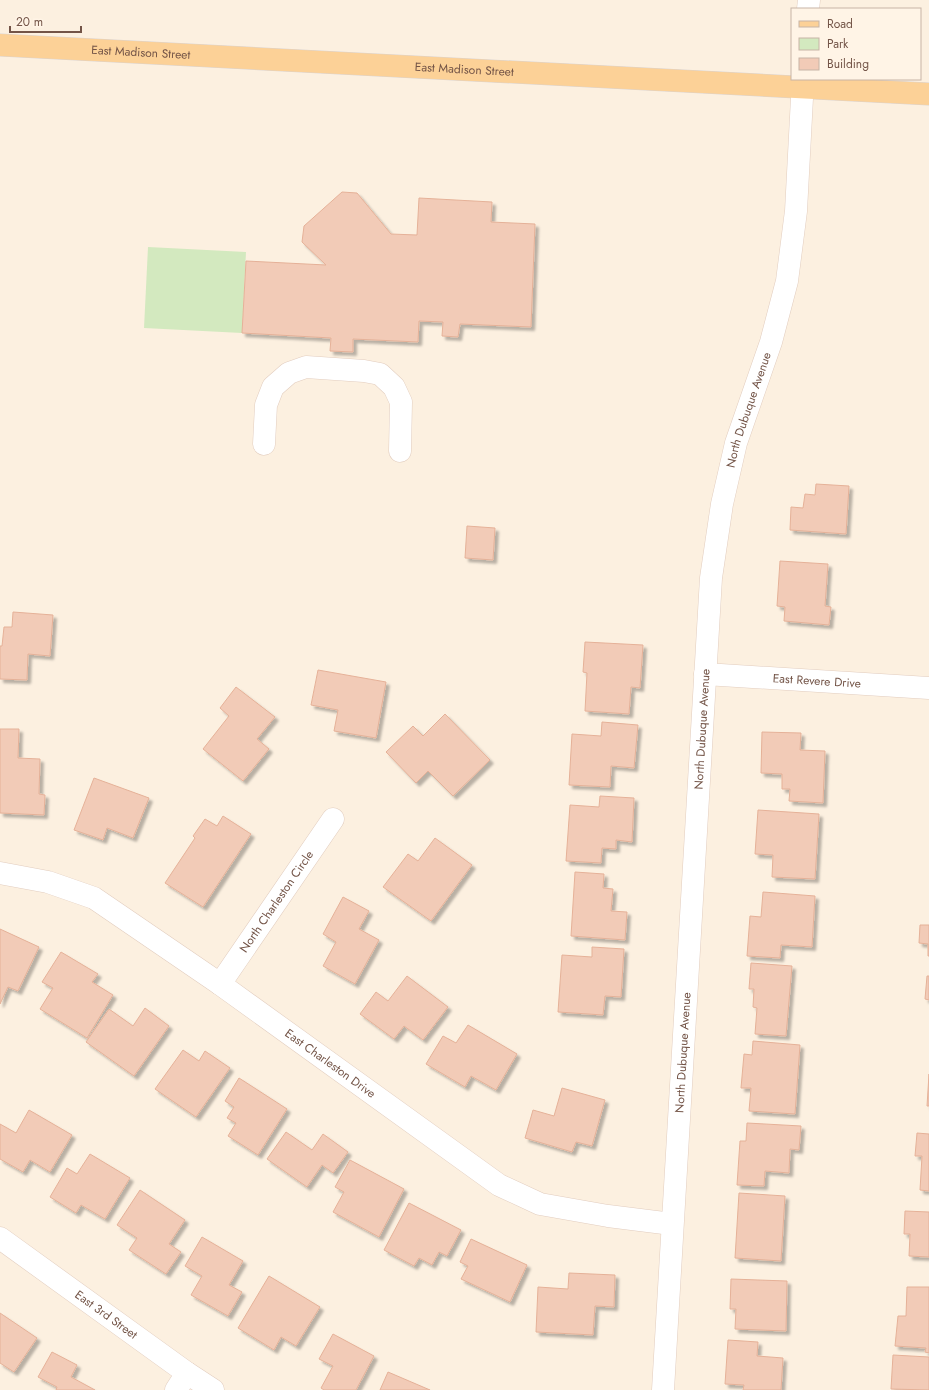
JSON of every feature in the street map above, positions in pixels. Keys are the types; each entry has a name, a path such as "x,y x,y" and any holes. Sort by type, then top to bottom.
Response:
{"main road":[{"name":"East Madison Street","path":"0,45 803,83 929,94"}],"street":[{"name":"North Dubuque Avenue","path":"663,1390 711,578 722,504 736,443 771,342 786,281 796,211 803,83"},
{"path":"264,444 266,405 273,386 289,373 306,367 364,371 380,374 394,387 401,402 400,451"},
{"name":"East Revere Drive","path":"705,674 929,688"},
{"name":"North Charleston Circle","path":"220,984 333,819"},
{"name":"East Charleston Drive","path":"0,873 48,882 94,898 220,984 499,1185 540,1204 608,1216 672,1224"},
{"name":"East 3rd Street","path":"0,1238 182,1381 213,1390"}],"green space":[{"path":"148,247 246,252 242,333 144,328"}],"building":[{"path":"342,192 357,193 391,234 417,235 419,198 492,202 491,222 535,224 531,327 460,324 458,337 442,336 443,322 419,321 418,342 353,339 353,352 330,351 331,338 242,333 246,261 326,265 302,242 304,226"},
{"path":"816,484 849,486 846,534 790,530 791,507 803,508 805,494 815,495"},
{"path":"467,526 495,528 493,560 465,558"},
{"path":"780,561 828,564 825,606 831,607 829,625 784,621 785,607 777,606"},
{"path":"13,612 53,615 50,656 28,654 27,680 0,679 0,646 2,646 4,627 12,627"},
{"path":"585,642 643,645 640,688 631,687 629,714 585,711 587,673 583,672"},
{"path":"318,670 386,682 376,738 334,731 338,710 311,705"},
{"path":"236,687 275,717 257,739 269,749 243,781 203,749 229,716 220,708"},
{"path":"445,714 490,760 453,796 428,771 416,783 386,752 413,726 423,736"},
{"path":"602,722 638,725 634,768 611,766 610,787 569,785 572,734 601,736"},
{"path":"0,729 19,729 18,758 40,759 39,794 45,795 44,815 0,813"},
{"path":"762,732 801,733 800,750 825,751 823,803 789,801 790,789 782,789 782,774 761,773"},
{"path":"94,778 149,798 133,838 107,828 103,840 74,830"},
{"path":"600,796 634,798 632,842 616,840 616,849 602,848 601,863 566,861 570,805 599,807"},
{"path":"758,810 819,814 815,879 772,877 773,855 755,854"},
{"path":"223,816 251,834 203,907 165,883 195,838 193,836 205,819 217,826"},
{"path":"435,838 472,865 431,921 383,887 408,854 418,861"},
{"path":"575,872 604,874 603,888 613,889 611,911 627,912 625,940 571,936"},
{"path":"763,892 815,896 812,947 781,945 780,958 747,956 750,916 761,917"},
{"path":"343,897 369,911 359,929 379,940 355,984 323,966 336,942 323,934"},
{"path":"920,925 929,925 929,956 928,944 919,943"},
{"path":"0,929 39,947 18,991 8,987 0,1004"},
{"path":"592,947 624,949 621,997 605,996 603,1015 558,1012 562,955 592,957"},
{"path":"61,952 98,974 92,982 113,995 87,1038 40,1009 53,988 42,982"},
{"path":"751,963 792,966 786,1036 755,1034 757,1008 753,1007 754,989 749,989"},
{"path":"407,976 448,1007 423,1040 404,1026 394,1039 360,1014 376,992 388,1001"},
{"path":"927,976 929,976 929,1000 925,999"},
{"path":"145,1008 169,1026 134,1076 86,1042 109,1009 133,1026"},
{"path":"468,1025 517,1054 496,1090 471,1076 465,1087 426,1064 443,1036 456,1043"},
{"path":"753,1041 800,1045 795,1114 749,1111 751,1088 741,1088 744,1054 752,1055"},
{"path":"183,1050 199,1061 205,1051 230,1068 196,1117 155,1089"},
{"path":"929,1074 929,1106 927,1106"},
{"path":"239,1078 287,1109 258,1155 228,1136 236,1123 227,1118 234,1107 225,1101"},
{"path":"562,1088 605,1100 592,1146 576,1142 572,1152 525,1138 533,1110 554,1116"},
{"path":"29,1110 72,1135 50,1172 30,1160 23,1172 0,1159 0,1124 16,1133"},
{"path":"747,1123 801,1126 799,1150 790,1149 789,1173 765,1171 764,1186 737,1185 740,1141 746,1141"},
{"path":"286,1132 312,1150 323,1134 348,1152 333,1173 322,1165 307,1187 267,1159"},
{"path":"917,1133 929,1134 929,1191 920,1190 922,1156 915,1156"},
{"path":"90,1154 130,1178 105,1219 81,1205 76,1213 50,1197 67,1168 77,1174"},
{"path":"350,1160 404,1189 379,1237 333,1212 344,1192 335,1187"},
{"path":"140,1190 185,1220 169,1244 181,1252 166,1274 129,1250 137,1238 117,1225"},
{"path":"739,1193 785,1196 781,1261 735,1258"},
{"path":"409,1203 461,1230 447,1256 439,1252 432,1265 419,1258 414,1266 384,1250"},
{"path":"905,1211 929,1212 929,1257 909,1256 910,1234 904,1234"},
{"path":"202,1237 243,1261 229,1285 242,1292 228,1316 191,1295 202,1276 185,1266"},
{"path":"471,1239 527,1265 510,1302 461,1279 468,1266 460,1262"},
{"path":"569,1273 615,1275 614,1307 595,1306 593,1335 536,1332 538,1287 568,1289"},
{"path":"269,1276 320,1307 296,1346 281,1337 274,1350 238,1328"},
{"path":"731,1279 787,1281 786,1331 735,1329 736,1309 730,1309"},
{"path":"907,1287 929,1287 929,1353 925,1352 926,1348 895,1346 898,1316 906,1316"},
{"path":"0,1313 37,1338 14,1372 0,1363"},
{"path":"333,1334 374,1356 356,1390 324,1390 321,1388 333,1366 319,1359"},
{"path":"728,1340 758,1342 757,1356 783,1358 781,1390 743,1390 744,1385 725,1384"},
{"path":"52,1352 77,1365 71,1377 95,1390 56,1390 57,1387 38,1377"},
{"path":"893,1355 929,1357 929,1390 891,1389"},
{"path":"388,1372 430,1390 380,1390"}]}
